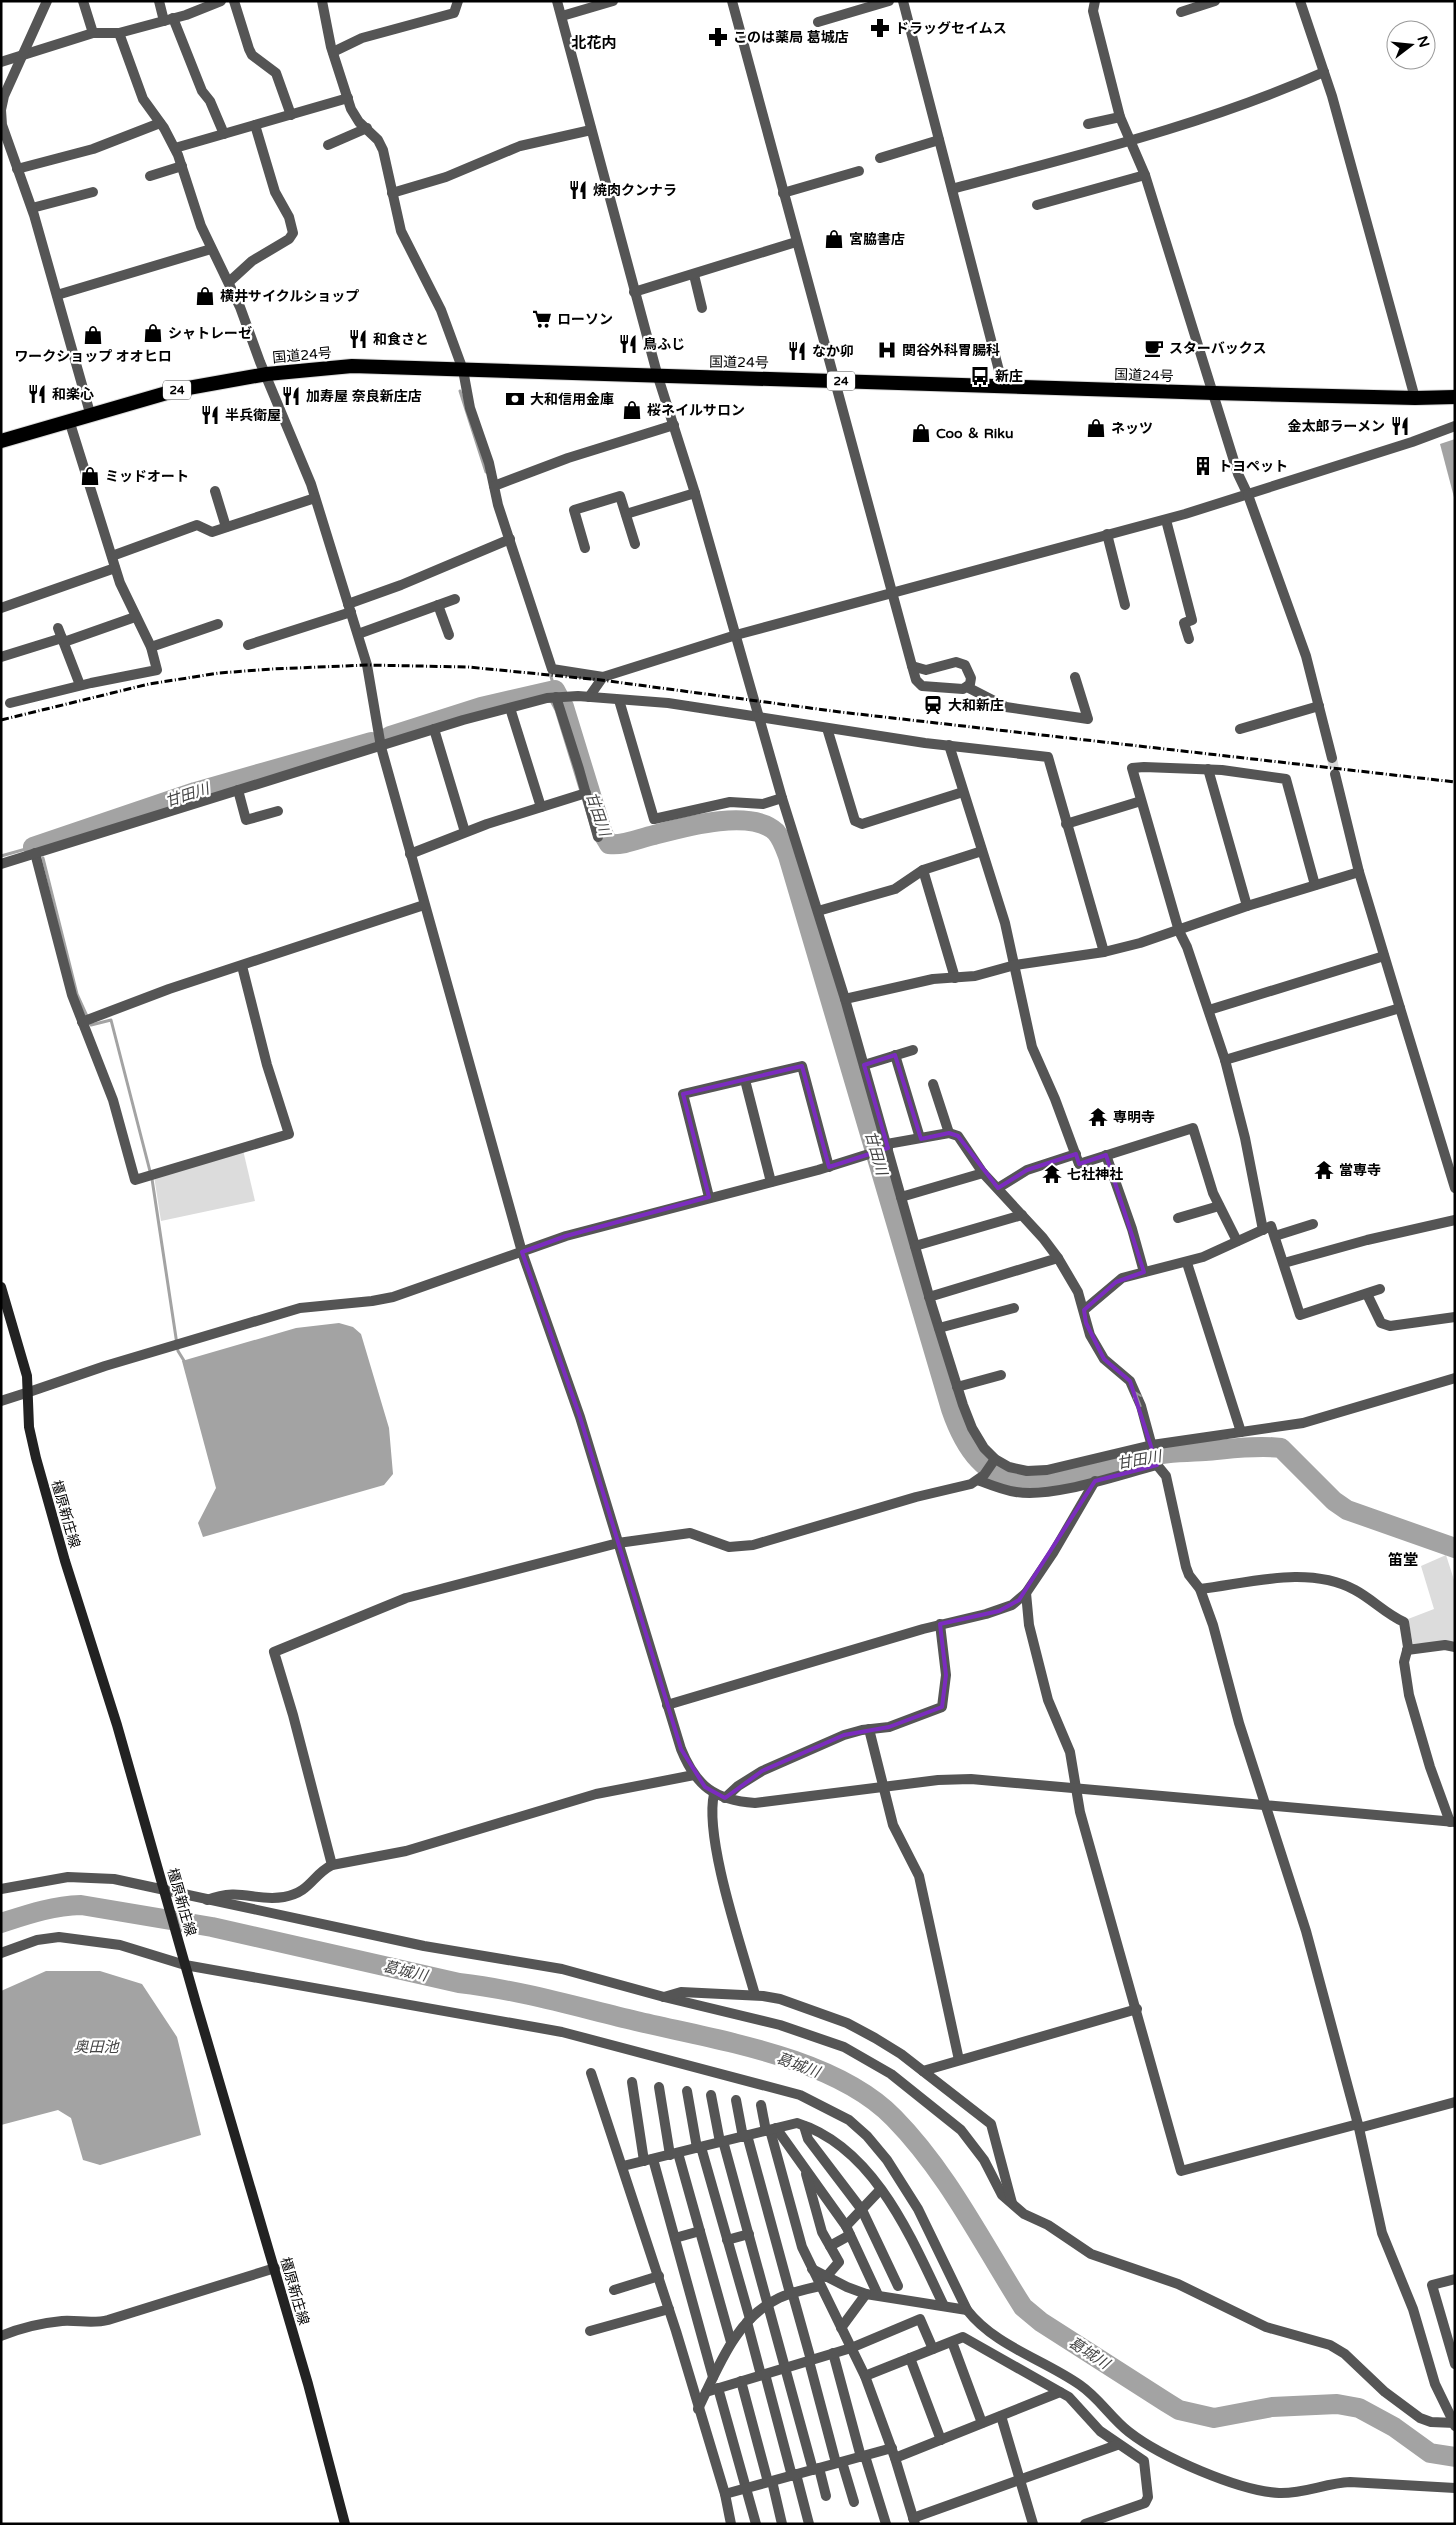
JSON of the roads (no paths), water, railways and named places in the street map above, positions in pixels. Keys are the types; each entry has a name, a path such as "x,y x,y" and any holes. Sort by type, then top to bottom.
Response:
{"highway":[{"name":"国道24号","path":"1,441 90,413 176,390 267,374 352,366 1214,393 1415,398 1455,396"}],"main road":[{"name":"橿原新庄線","path":"1,1287 27,1376 30,1427 36,1458 64,1561 107,1691 185,1965 275,2268 345,2524"}],"street":[{"path":"47,1 4,96 2,110 6,140 32,208 90,413"},
{"path":"83,1 93,33"},
{"path":"159,1 202,91 210,101 224,134"},
{"path":"234,1 249,49 252,55 276,73 291,115"},
{"path":"322,1 333,52 354,116 378,140 383,150 401,231 441,310 463,370 470,408 494,486 506,541 552,669 603,676 736,635 891,592 1166,520 1412,442 1455,426"},
{"path":"333,52 362,38 454,13 458,1"},
{"path":"557,1 658,377 695,493 782,798 845,999 929,1296 957,1387 972,1428 993,1462 1027,1471 1047,1470 1152,1447 1310,1421 1455,1378"},
{"path":"562,16 612,1"},
{"path":"732,1 916,680 922,686 958,690 967,687 1006,708 1088,719 1075,677"},
{"path":"818,22 889,1"},
{"path":"903,1 1004,386"},
{"path":"1095,1 1093,11 1120,117 1145,175 1238,474 1248,495 1306,656 1332,758"},
{"path":"1181,12 1215,1"},
{"path":"1300,1 1324,72 1415,398"},
{"path":"1,62 93,33 119,33 169,20 217,2"},
{"path":"119,33 143,99 175,148 211,248 229,282 316,498 367,665 381,747 463,1038 503,1192 580,1417 681,1749 694,1775 714,1794 755,1804 884,1787 971,1779 1075,1786 1266,1806 1452,1822 1430,1767 1408,1695 1404,1662 1407,1650 1404,1622 1355,1590 1318,1577 1290,1578 1200,1589"},
{"path":"952,189 1208,118 1324,72"},
{"path":"175,148 348,98"},
{"path":"1088,124 1120,117"},
{"path":"17,170 100,147 160,123"},
{"path":"229,282 252,261 289,239 293,234 289,218 275,192 255,125"},
{"path":"328,145 367,128"},
{"path":"392,194 446,177 520,146 591,130"},
{"path":"880,158 939,140"},
{"path":"150,176 182,166"},
{"path":"783,193 859,171"},
{"path":"1037,205 1145,175"},
{"path":"32,208 94,192"},
{"path":"634,292 796,242"},
{"path":"57,294 211,248"},
{"path":"694,275 702,308"},
{"path":"10,703 80,685 157,670 151,647 135,617 116,568 69,420"},
{"path":"494,486 560,461 674,425"},
{"path":"215,492 226,527"},
{"path":"626,514 695,493"},
{"path":"585,548 574,510 620,496 635,544"},
{"path":"112,556 197,525 212,532 316,498"},
{"path":"1166,520 1192,620 1184,623 1189,639"},
{"path":"1107,534 1125,605"},
{"path":"248,645 349,608 506,541"},
{"path":"1,608 116,568"},
{"path":"358,634 455,599"},
{"path":"438,605 449,635"},
{"path":"1,658 61,636 135,617"},
{"path":"151,647 218,624"},
{"path":"61,636 71,666 80,685"},
{"path":"912,666 926,670 961,662 966,665 971,678 967,687"},
{"path":"589,697 603,676"},
{"path":"556,697 598,837"},
{"path":"1,864 434,729 556,697 589,697 704,707 827,728 1048,757 1104,952"},
{"path":"619,700 654,819 730,802 763,804 782,798"},
{"path":"1240,729 1319,706"},
{"path":"510,708 541,807"},
{"path":"827,728 855,821 862,824 963,792"},
{"path":"434,729 465,832"},
{"path":"949,745 1016,965 1026,1027 1079,1164 1193,1128 1219,1206 1237,1241"},
{"path":"1263,1230 1245,1138 1225,1060 1187,946 1179,931 1132,768 1208,769 1286,779 1315,885"},
{"path":"1208,769 1247,906"},
{"path":"1335,774 1359,872 1400,1008 1452,1168 1455,1188"},
{"path":"238,790 246,820 278,811"},
{"path":"410,854 465,832 586,793"},
{"path":"1066,824 1141,801"},
{"path":"818,911 895,889 923,870 982,851"},
{"path":"35,853 72,995 113,1100 135,1180 289,1134 267,1065 242,966"},
{"path":"923,870 955,978"},
{"path":"845,999 927,980 975,976 1016,965 1104,952 1179,931 1247,906 1359,872"},
{"path":"82,1022 169,988 242,966 424,905"},
{"path":"1209,1010 1384,956"},
{"path":"1225,1060 1400,1008"},
{"path":"864,1065 913,1050"},
{"path":"895,1055 920,1138"},
{"path":"709,1197 682,1094 802,1066 829,1167"},
{"path":"745,1080 771,1182"},
{"path":"933,1084 949,1133"},
{"path":"1,1401 178,1343 300,1308 394,1297 566,1236 829,1167 886,1147 920,1138 949,1133 958,1136 983,1173 1022,1214 1058,1258 1078,1292 1090,1335 1104,1359 1130,1381 1141,1406 1156,1463 1166,1476 1186,1567 1189,1576 1200,1589 1221,1651 1237,1715 1306,1931 1358,2126 1382,2233 1413,2310 1435,2384 1454,2424"},
{"path":"998,1188 1027,1170 1076,1154"},
{"path":"1106,1155 1132,1228 1144,1272"},
{"path":"901,1197 983,1173"},
{"path":"1178,1218 1219,1206"},
{"path":"915,1246 1022,1214"},
{"path":"1284,1263 1367,1240 1455,1220"},
{"path":"1274,1236 1313,1224"},
{"path":"1084,1310 1116,1282 1144,1272 1186,1262 1271,1226 1300,1315 1380,1290"},
{"path":"929,1296 1058,1258"},
{"path":"1186,1262 1241,1432"},
{"path":"1367,1294 1381,1323 1390,1326 1455,1317"},
{"path":"939,1328 1014,1308"},
{"path":"957,1387 1001,1375"},
{"path":"332,1865 293,1715 274,1652 406,1598 618,1543 690,1533 729,1547 752,1545 981,1478 993,1462"},
{"path":"981,1478 1000,1488 1030,1493 1049,1492 1156,1463"},
{"path":"667,1705 940,1624 1000,1611 1012,1605 1026,1593 1053,1553 1095,1481"},
{"path":"1026,1593 1026,1610 1031,1635 1048,1700 1070,1752 1075,1786 1086,1832 1181,2171 1455,2102"},
{"path":"725,1798 738,1786 762,1771 844,1735 869,1729 889,1727 942,1707 946,1675 940,1624"},
{"path":"1407,1650 1445,1645 1455,1647"},
{"path":"869,1729 897,1835 919,1876 959,2060"},
{"path":"206,1900 230,1893 283,1897 309,1887 323,1869 332,1865 406,1851 596,1794 694,1775"},
{"path":"714,1794 713,1814 721,1867 755,1995"},
{"path":"1,1889 68,1877 114,1879 166,1894 206,1900 424,1946 562,1969 818,2036 869,2060 891,2074 961,2130 973,2143 1002,2195 1013,2206 1055,2230 1090,2254 1178,2284 1266,2328 1330,2345 1345,2354 1385,2392 1420,2418 1431,2422 1454,2424"},
{"path":"1,1953 37,1940 59,1937 120,1945 185,1965 562,2032 800,2095 849,2120 867,2136 886,2160 918,2209 966,2310 976,2321 988,2331 1081,2385 1128,2431 1143,2442 1165,2455 1243,2487 1266,2492 1293,2493 1331,2483 1350,2482 1455,2488"},
{"path":"664,1997 681,1992 755,1995 780,1999 847,2023 901,2054 991,2124 1013,2206"},
{"path":"923,2071 1137,2009"},
{"path":"591,2073 659,2276 725,2494 731,2524"},
{"path":"632,2082 648,2160 675,2238 713,2377"},
{"path":"660,2087 674,2154 700,2231 732,2342"},
{"path":"688,2091 699,2148 809,2524"},
{"path":"711,2095 721,2142 816,2469 826,2496"},
{"path":"736,2100 839,2463 854,2502"},
{"path":"761,2105 771,2130 802,2247 812,2269 823,2282 841,2328 864,2376 894,2453 914,2521 1117,2445"},
{"path":"623,2166 796,2123 828,2136 849,2152 880,2190 907,2228 943,2304"},
{"path":"804,2126 808,2139 862,2210 898,2286"},
{"path":"771,2130 804,2167 848,2230 878,2295"},
{"path":"698,2409 732,2342 748,2320 769,2304 791,2293 823,2282 839,2262 822,2232 804,2167"},
{"path":"830,2246 848,2230 862,2210 880,2190"},
{"path":"675,2238 700,2231"},
{"path":"727,2240 749,2234"},
{"path":"1,2336 38,2324 62,2321 98,2322 275,2268"},
{"path":"614,2290 659,2276"},
{"path":"1455,2279 1432,2285 1452,2345 1455,2364"},
{"path":"823,2282 866,2294 943,2304 966,2310"},
{"path":"841,2328 866,2294"},
{"path":"590,2331 669,2309"},
{"path":"706,2392 851,2348 920,2319 933,2349"},
{"path":"864,2376 963,2337 1069,2396 1100,2431 1117,2445 1144,2462 1148,2497 1145,2503 1085,2524"},
{"path":"952,2342 982,2423"},
{"path":"832,2353 886,2524"},
{"path":"910,2358 941,2440"},
{"path":"741,2381 782,2524"},
{"path":"718,2388 756,2524"},
{"path":"725,2494 863,2456 894,2453 941,2440 1060,2392"},
{"path":"1001,2416 1033,2524"}],"water":[{"path":"1455,439 1455,501 1440,444"},
{"path":"339,1323 353,1327 361,1334 389,1428 393,1474 384,1485 203,1537 198,1523 216,1488 182,1361 296,1328"},
{"name":"奥田池","path":"46,1971 100,1971 142,1984 177,2037 201,2135 100,2165 83,2160 71,2118 58,2110 1,2125 1,1991"}],"waterway":[{"path":"460,391 486,472"},
{"path":"549,670 555,690"},
{"name":"甘田川","path":"390,736 481,707 555,690 564,707 603,834 609,844 626,843 699,824 734,820 751,821 765,825 776,832 788,856 951,1409 967,1444 985,1466 1006,1478 1030,1482 1084,1473 1160,1454 1253,1447 1281,1448 1334,1501 1347,1510 1455,1548"},
{"name":"甘田川","path":"33,847 195,792 371,742"},
{"path":"1,856 33,847"},
{"path":"43,858 77,994 91,1025 111,1020 152,1179 178,1351 186,1364"},
{"name":"葛城川","path":"1,1923 50,1909 81,1905 212,1927 459,1983 548,1999 737,2044 808,2066 840,2080 869,2097 894,2118 913,2139 948,2185 1023,2307 1041,2322 1179,2410 1214,2418 1272,2407 1337,2404 1359,2408 1394,2427 1430,2453 1455,2457"}],"tunnel":[{"path":"1332,758 1335,774"}],"railway":[{"path":"1,720 149,684 219,673 367,665 468,667 601,680 840,712 1455,782"}],"place":[{"name":"ドラッグセイムス","path":"880,28"},
{"name":"このは薬局 葛城店","path":"718,37"},
{"name":"焼肉クンナラ","path":"578,190"},
{"name":"宮脇書店","path":"834,239"},
{"name":"横井サイクルショップ","path":"205,296"},
{"name":"ローソン","path":"542,319"},
{"name":"シャトレーゼ","path":"153,333"},
{"name":"ワークショップ オオヒロ","path":"93,335"},
{"name":"和食さと","path":"358,339"},
{"name":"鳥ふじ","path":"628,344"},
{"name":"スターバックス","path":"1154,348"},
{"name":"関谷外科胃腸科","path":"887,350"},
{"name":"なか卯","path":"797,351"},
{"name":"新庄","path":"980,376"},
{"name":"和楽心","path":"37,394"},
{"name":"加寿屋 奈良新庄店","path":"291,396"},
{"name":"大和信用金庫","path":"515,399"},
{"name":"桜ネイルサロン","path":"632,410"},
{"name":"半兵衛屋","path":"210,415"},
{"name":"金太郎ラーメン","path":"1400,426"},
{"name":"ネッツ","path":"1096,428"},
{"name":"Coo ＆ Riku","path":"921,433"},
{"name":"トヨペット","path":"1203,466"},
{"name":"ミッドオート","path":"90,476"},
{"name":"大和新庄","path":"933,705"},
{"name":"専明寺","path":"1098,1117"},
{"name":"當専寺","path":"1324,1170"},
{"name":"七社神社","path":"1052,1174"}],"district":[{"name":"北花内","path":"594,43"},
{"name":"笛堂","path":"1403,1560"}]}
